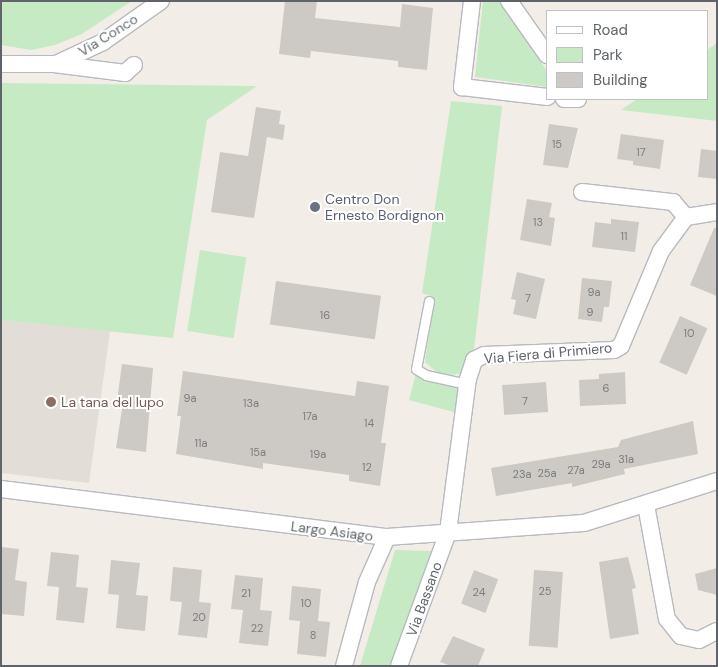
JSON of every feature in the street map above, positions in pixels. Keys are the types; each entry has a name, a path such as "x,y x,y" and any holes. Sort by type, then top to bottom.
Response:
{"street":[{"name":"Via Conco","path":"54,64 102,42 161,1"},
{"path":"472,1 462,87 546,97"},
{"path":"509,1 546,54"},
{"path":"1,64 54,64 125,73 134,65"},
{"path":"582,192 673,202 686,217 717,212"},
{"name":"Via Fiera di Primiero","path":"448,532 467,384 474,360 484,355 614,350 621,346 661,251 686,217"},
{"name":"Largo Asiago","path":"1,489 387,537 448,532 533,529 584,523 646,506 717,481"},
{"path":"646,506 668,619 681,636 699,640 717,631"},
{"name":"Via Bassano","path":"399,666 448,532"},
{"path":"344,666 367,582 387,537"}],"lane":[{"path":"429,301 416,368 426,375 467,384"}],"shaded area":[{"name":"La tana del lupo","path":"1,320 110,331 89,483 1,473"}],"green space":[{"path":"1,1 132,1 82,34 55,45 31,50 1,45"},
{"path":"483,1 499,1 546,70 546,87 475,77"},
{"path":"717,43 717,121 621,110 636,100 708,100 708,49"},
{"path":"1,83 257,86 207,120 173,338 1,320"},
{"path":"451,101 502,106 474,350 465,373 450,375 439,374 425,362 434,297 422,293"},
{"path":"200,250 246,257 234,338 187,331"},
{"path":"416,374 461,386 454,412 409,400"},
{"path":"395,550 432,551 390,666 360,666"}],"building":[{"path":"285,1 317,1 315,18 400,27 402,4 433,8 427,70 398,67 398,61 311,51 310,58 279,54"},
{"path":"256,107 281,111 279,124 285,125 283,140 267,137 254,218 211,212 220,152 248,156"},
{"path":"549,124 578,128 568,168 543,165"},
{"path":"621,134 664,140 660,169 633,165 633,161 617,159"},
{"path":"701,149 717,151 717,179 698,177"},
{"path":"527,199 552,203 549,217 555,218 551,246 520,240"},
{"path":"611,219 639,222 635,252 592,247 595,222 611,224"},
{"path":"714,228 717,228 717,296 690,285"},
{"path":"517,272 545,279 536,319 513,314 516,300 511,299"},
{"path":"582,278 612,281 609,307 604,307 602,322 578,319"},
{"path":"276,281 381,296 375,339 270,325"},
{"path":"680,316 707,328 687,375 659,363"},
{"path":"122,364 153,368 146,452 116,448 122,409 116,408"},
{"path":"183,371 355,396 357,381 389,386 381,443 386,443 380,486 349,481 349,475 263,463 263,469 176,454 181,416 177,416"},
{"path":"625,372 626,404 580,406 579,380 599,379 599,374"},
{"path":"546,382 548,412 504,415 502,385"},
{"path":"693,421 698,454 624,469 625,474 572,487 572,483 496,496 491,468 618,447 621,440"},
{"path":"1,547 19,549 15,580 27,582 24,616 1,614"},
{"path":"51,552 79,555 76,587 88,588 84,623 56,620 59,587 47,586"},
{"path":"628,557 636,588 632,589 639,634 610,639 599,562"},
{"path":"111,560 140,563 136,595 148,596 145,631 116,628 119,595 108,594"},
{"path":"173,567 202,570 199,602 211,603 207,638 178,635 182,602 170,601"},
{"path":"717,568 717,595 698,590 695,574"},
{"path":"474,570 498,579 485,613 461,604"},
{"path":"534,570 563,572 558,648 529,646"},
{"path":"235,575 263,578 260,610 272,611 268,646 239,643 243,610 231,609"},
{"path":"292,586 321,589 318,621 330,622 326,657 297,654 300,621 289,620"},
{"path":"453,636 485,649 478,666 451,666 440,662"}],"place":[{"name":"Centro Don Ernesto Bordignon","path":"315,207"},
{"name":"La tana del lupo","path":"51,402"}]}
